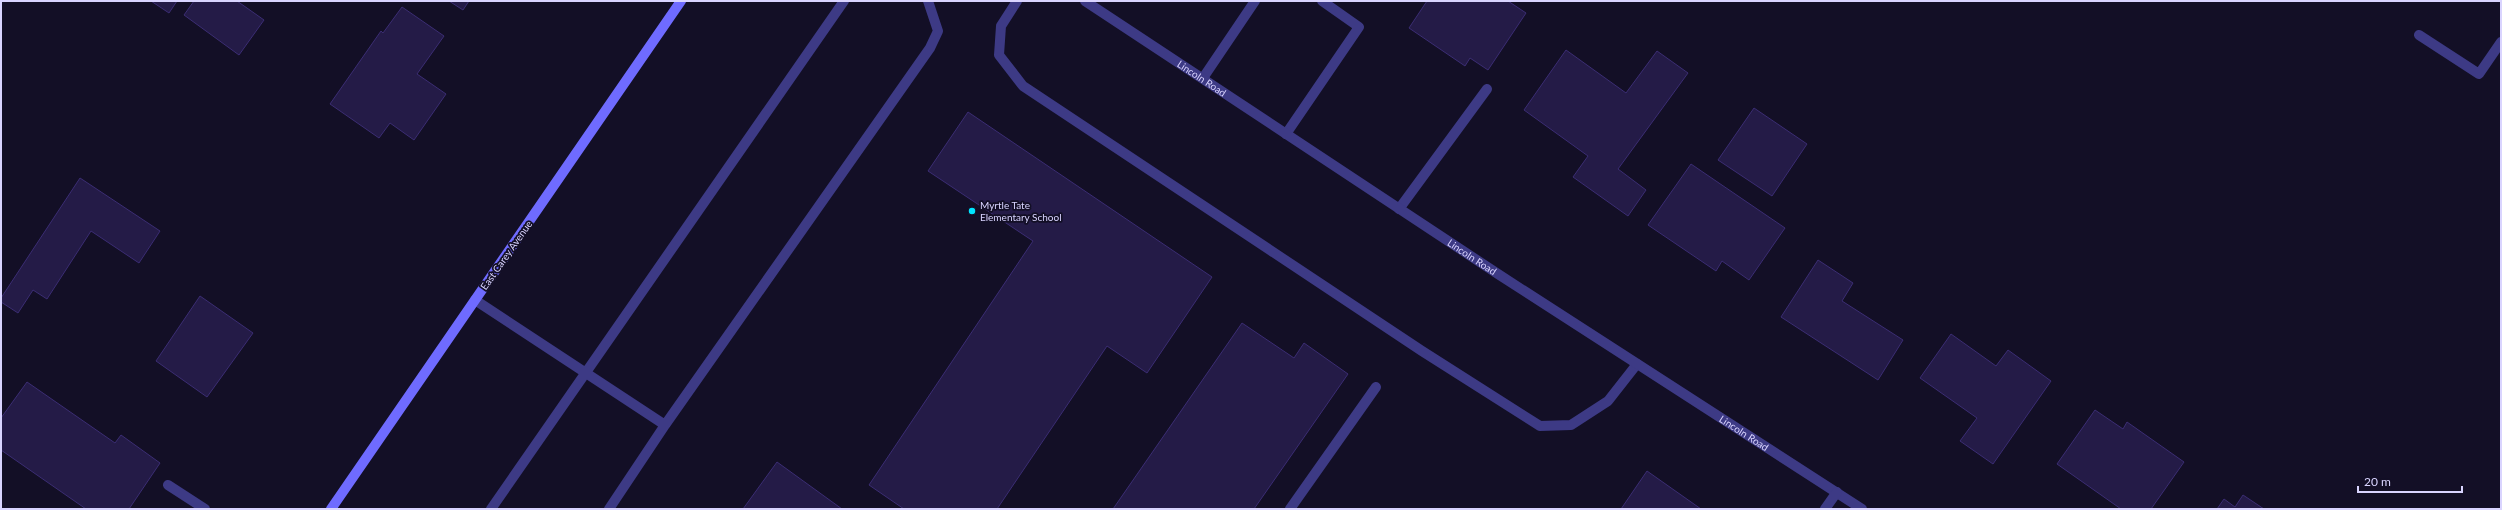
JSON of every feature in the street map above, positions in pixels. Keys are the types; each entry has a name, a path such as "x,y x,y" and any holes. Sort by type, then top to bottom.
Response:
{"main road":[{"name":"East Carey Avenue","path":"331,509 681,1"}],"street":[{"path":"491,509 844,1"},
{"path":"609,509 665,425 930,48 938,31 928,1"},
{"path":"1017,1 1001,26 998,55 1023,86 1422,351 1540,426 1571,425 1608,401 1637,364"},
{"name":"Lincoln Road","path":"1085,1 1399,209 1862,509"},
{"path":"1203,78 1255,1"},
{"path":"1286,134 1359,27 1322,1"},
{"path":"2419,35 2479,74 2501,42"},
{"path":"1399,209 1487,89"},
{"path":"475,300 665,425"},
{"path":"1290,509 1376,386"},
{"path":"168,485 205,509"},
{"path":"1825,509 1836,492"}],"building":[{"path":"151,1 177,1 169,13"},
{"path":"194,1 237,1 264,20 239,55 184,15"},
{"path":"449,1 469,1 463,10"},
{"path":"1427,1 1508,1 1526,13 1488,70 1470,58 1465,66 1409,28"},
{"path":"402,7 444,36 417,74 446,94 414,140 390,123 379,138 330,104 381,31 383,33"},
{"path":"1566,50 1626,93 1657,51 1688,73 1618,169 1646,190 1628,216 1573,177 1588,156 1524,110"},
{"path":"1754,108 1807,144 1772,196 1718,160"},
{"path":"968,112 1212,277 1147,373 1107,346 997,509 904,509 869,485 1033,241 928,171"},
{"path":"1691,164 1785,228 1749,280 1722,261 1716,271 1648,225"},
{"path":"80,178 160,231 139,263 91,231 47,299 33,290 18,313 1,302 1,298"},
{"path":"1818,260 1853,283 1842,301 1903,340 1878,380 1781,317"},
{"path":"200,296 253,333 207,397 156,361"},
{"path":"1242,323 1294,358 1304,343 1348,374 1254,509 1113,509"},
{"path":"1951,334 1996,366 2008,350 2051,381 1993,464 1960,441 1977,418 1920,378"},
{"path":"27,382 115,443 121,435 160,463 129,509 86,509 1,450 1,418"},
{"path":"2095,410 2123,429 2127,422 2184,462 2151,509 2121,509 2057,464"},
{"path":"777,462 842,509 743,509"},
{"path":"1647,471 1701,509 1621,509"},
{"path":"2243,495 2264,509 2217,509 2224,499 2235,507"}],"place":[{"name":"Myrtle Tate Elementary School","path":"972,211"}]}
